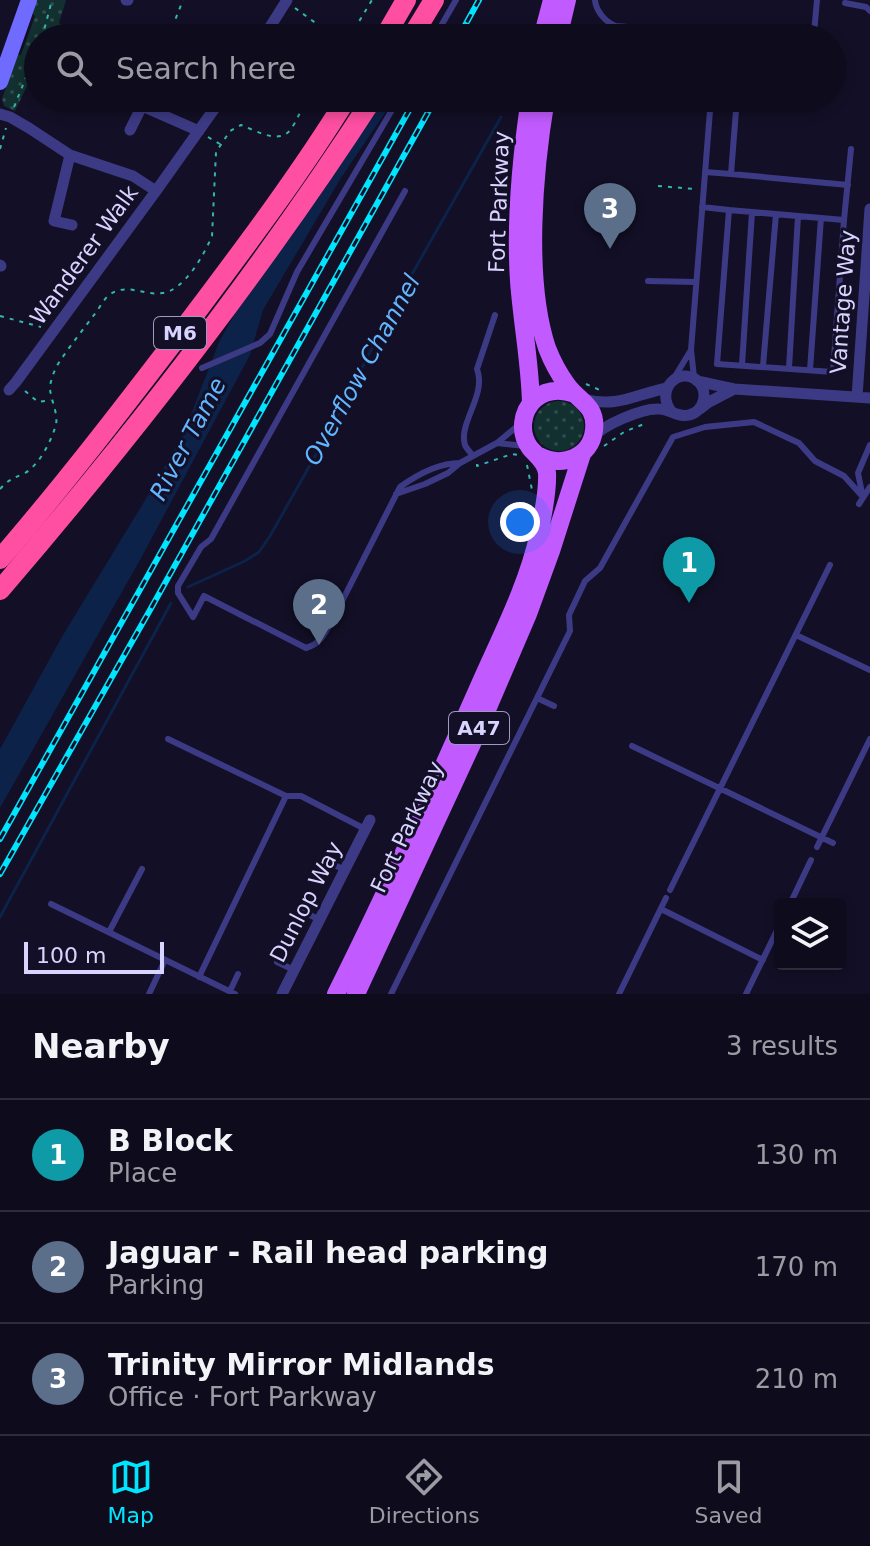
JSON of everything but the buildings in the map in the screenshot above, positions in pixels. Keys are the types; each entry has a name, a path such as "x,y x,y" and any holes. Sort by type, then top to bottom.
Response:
{"highway":[{"path":"392,24 406,0"},
{"path":"419,24 434,0"},
{"name":"M6","path":"0,559 115,418 231,266 338,112"},
{"name":"M6","path":"0,590 132,431 258,265 363,112"}],"main road":[{"path":"546,24 552,0"},
{"path":"561,24 567,0"},
{"name":"Fort Parkway","path":"336,994 468,712 524,581 538,536 547,470 524,435 524,415 531,403 519,280 518,231 528,112"},
{"name":"Fort Parkway","path":"356,994 477,733 528,614 594,420 590,408 554,365 546,346 535,284 533,229 544,112"},
{"path":"531,403 538,396 556,390 578,396"},
{"path":"534,451 546,460 561,462 568,461 587,446"}],"street":[{"path":"0,82 29,0"},
{"path":"272,24 286,1"},
{"path":"130,130 139,112"},
{"path":"156,112 199,131"},
{"name":"Wanderer Walk","path":"16,388 212,112"},
{"path":"5,115 70,155 133,176 156,191"},
{"path":"70,155 54,221 72,225"},
{"name":"Vantage Way","path":"857,397 870,209"},
{"path":"578,396 600,403 627,401 683,376 734,389 870,398"},
{"path":"696,380 704,396 698,411"},
{"path":"670,384 665,398 671,411"},
{"path":"587,446 596,433 641,412 657,408 685,416 734,389"},
{"name":"Dunlop Way","path":"282,994 368,824"}],"lane":[{"path":"442,24 456,0"},
{"path":"595,0 595,6 612,24"},
{"path":"815,24 817,0"},
{"path":"845,3 866,7 870,11"},
{"path":"202,368 260,343 270,334 297,272 391,112"},
{"path":"696,380 691,350 710,112"},
{"path":"731,174 736,112"},
{"path":"729,210 717,364 833,372 851,149"},
{"path":"705,172 848,185"},
{"path":"405,191 211,539 201,547 178,586 178,593 193,617 204,596 306,648 314,645 322,639 332,621 396,494 448,473 497,443 523,422"},
{"path":"702,207 844,220"},
{"path":"742,365 752,212"},
{"path":"763,366 776,214"},
{"path":"789,368 798,216"},
{"path":"810,370 821,218"},
{"path":"648,281 696,282"},
{"path":"473,456 465,447 465,432 481,380 477,369 495,315"},
{"path":"670,384 691,350"},
{"path":"391,994 570,631 569,615 585,581 600,568 673,437 705,427 754,422 799,443 815,461 844,476 861,500"},
{"path":"497,443 534,451"},
{"path":"861,500 858,473 870,445"},
{"path":"861,500 870,487"},
{"path":"670,890 830,565"},
{"path":"796,635 870,670"},
{"path":"537,698 554,706"},
{"name":"Dunlop Way","path":"168,739 286,796 301,796 344,818 368,824"},
{"path":"817,847 870,739"},
{"path":"632,746 833,843"},
{"path":"199,977 286,796"},
{"path":"793,898 811,860"},
{"path":"326,861 345,870"},
{"path":"109,932 142,869"},
{"path":"619,994 666,898"},
{"path":"51,904 232,993 238,974"},
{"path":"661,909 763,960"},
{"path":"302,911 320,920"},
{"path":"746,994 774,937"},
{"path":"149,994 165,960"},
{"path":"277,962 294,970"}],"path":[{"path":"46,24 52,0"},
{"path":"174,24 183,0"},
{"path":"357,24 372,0"},
{"path":"286,1 317,24"},
{"path":"0,149 5,115 24,80"},
{"path":"0,489 10,478 33,466 46,448 57,425 50,392 57,366 108,296 131,288 160,294 174,290 182,284 208,246 212,236 216,152 230,131 241,125 270,137 284,136 292,129 299,112"},
{"path":"199,131 221,145"},
{"path":"658,186 704,190"},
{"path":"0,316 54,331"},
{"path":"16,388 38,402 53,400"},
{"path":"473,456 477,466 512,454 525,458 532,489"}],"green space":[{"path":"35,0 66,0 61,24 32,24"},
{"path":"24,47 24,92 15,111 4,106 2,99 17,55 21,55"},
{"path":"549,402 569,402 583,416 583,436 569,450 549,450 535,436 535,416"}],"water":[{"name":"River Tame","path":"360,112 386,112 341,178 263,310 250,355 140,560 0,808 0,749 63,635 185,430 219,342 281,231"}],"waterway":[{"name":"Overflow Channel","path":"188,587 245,561 259,552 270,536 340,412 386,320 501,117"},
{"name":"Overflow Channel","path":"0,917 171,603"}],"railway":[{"path":"466,24 479,0"},
{"path":"0,839 408,112"},
{"path":"0,874 428,112"}],"place":[{"name":"Trinity Mirror Midlands","path":"610,249"},
{"name":"B Block","path":"689,603"},
{"name":"Jaguar - Rail head parking","path":"319,645"}]}
